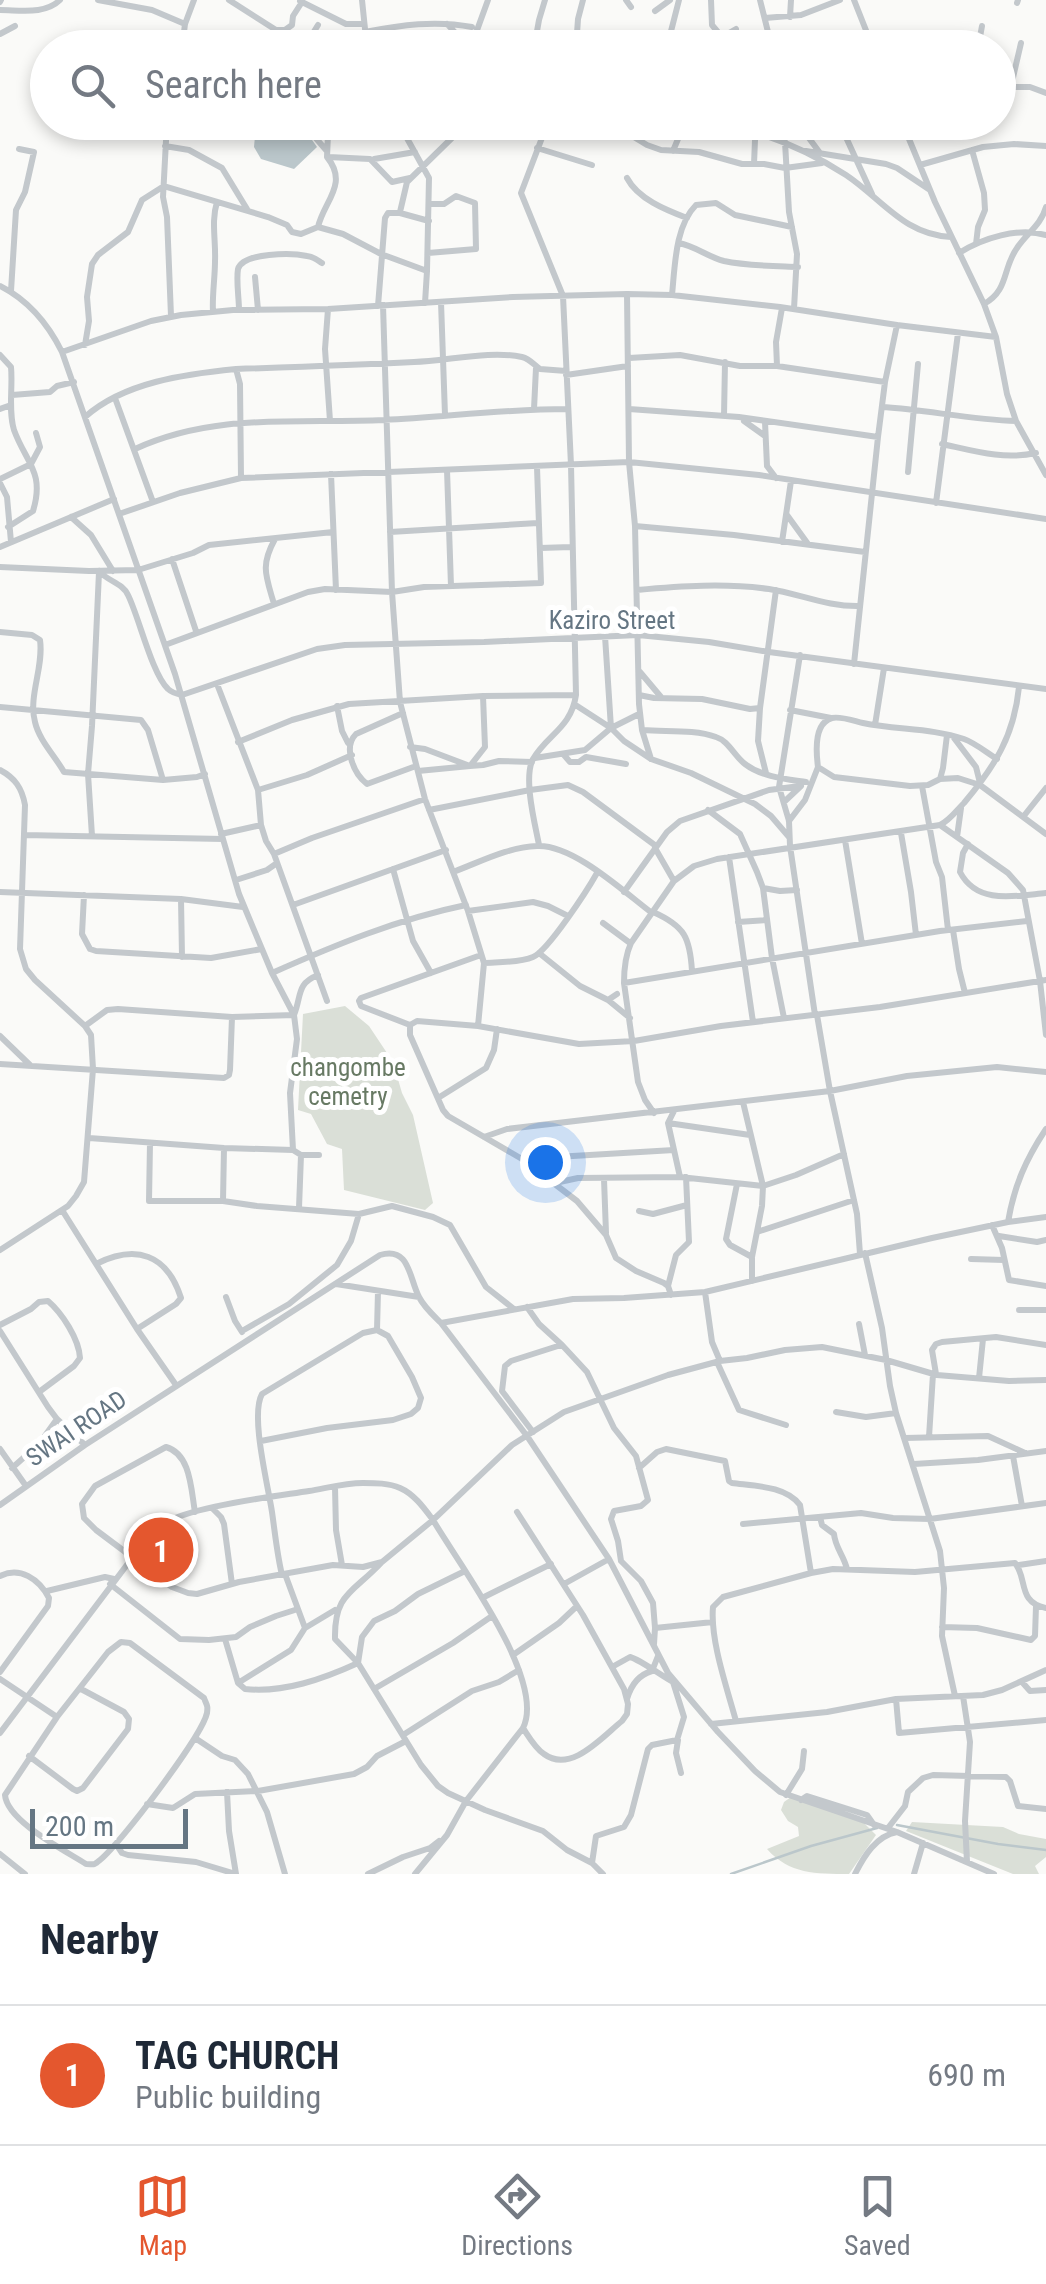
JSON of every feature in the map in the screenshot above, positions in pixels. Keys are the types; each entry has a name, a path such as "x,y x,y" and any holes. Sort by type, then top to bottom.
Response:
{"street":[{"path":"0,10 45,10 60,0"},
{"path":"98,0 145,8 186,24"},
{"path":"185,30 194,0"},
{"path":"229,0 276,30 292,25 300,1 346,24 364,28 446,23 472,27"},
{"path":"362,0 364,28"},
{"path":"477,30 488,0"},
{"path":"537,30 546,0"},
{"path":"577,30 582,0"},
{"path":"655,11 670,0"},
{"path":"671,30 679,0"},
{"path":"711,0 716,30"},
{"path":"760,0 768,30"},
{"path":"790,0 790,17"},
{"path":"765,18 790,17 840,0"},
{"path":"854,0 865,30"},
{"path":"145,8 155,2 163,13"},
{"path":"446,23 453,30"},
{"path":"315,30 318,25"},
{"path":"0,34 15,26"},
{"path":"981,30 982,26"},
{"path":"1016,62 1020,43"},
{"path":"1016,86 1046,93"},
{"path":"166,140 171,316"},
{"path":"316,140 332,162 336,183 318,227"},
{"path":"327,154 328,140"},
{"path":"408,140 430,178 425,302"},
{"path":"400,213 404,188 410,178 450,140"},
{"path":"539,845 530,790 533,760 566,723 575,700 563,296 521,193 541,140"},
{"path":"640,140 654,148 694,151 742,164 785,168 824,163"},
{"path":"673,151 678,140"},
{"path":"753,140 754,164"},
{"path":"781,140 846,175 886,210 926,234 951,237"},
{"path":"810,140 820,154"},
{"path":"848,140 873,196"},
{"path":"910,140 984,304 996,337 1006,394 1046,475"},
{"path":"785,142 798,267 794,309"},
{"path":"920,165 972,150 1014,144 1046,146"},
{"path":"165,146 189,150 222,168 248,210"},
{"path":"538,148 592,164"},
{"path":"11,291 16,210 26,192 34,152 19,150"},
{"path":"800,150 896,168 930,190"},
{"path":"972,150 984,193 976,244"},
{"path":"327,154 372,160 415,152"},
{"path":"372,160 392,182 410,178"},
{"path":"628,178 652,202 687,218"},
{"path":"84,345 92,264 128,232 142,200 164,186 248,210 287,225 292,232 301,234 318,227 344,234 381,254 427,270"},
{"path":"428,253 476,250 476,202 456,196 444,204 430,204"},
{"path":"213,312 213,215 217,202"},
{"path":"672,295 678,243 696,204 710,202 735,214 792,227"},
{"path":"984,304 997,297 1012,257 1043,218 1046,208"},
{"path":"430,221 388,213 381,254 392,592 400,702 410,747 482,959 478,1026"},
{"path":"958,253 976,244 1032,231 1046,235"},
{"path":"678,243 730,262 798,267"},
{"path":"239,310 238,269 243,262 290,254 311,256 322,263"},
{"path":"255,277 258,310"},
{"path":"0,286 40,318 62,352 182,696 244,907 294,1015 297,1039 290,1093 292,1150"},
{"path":"627,294 639,714 651,759"},
{"path":"62,352 171,316 627,294 672,295 794,309 996,337"},
{"path":"442,302 445,415"},
{"path":"328,308 326,365 330,420"},
{"path":"778,366 776,342 782,308"},
{"path":"854,664 878,437 897,325"},
{"path":"936,503 958,333"},
{"path":"0,354 11,366 15,430 38,485 34,509 8,527"},
{"path":"536,368 566,373 680,355 885,382"},
{"path":"86,417 100,404 173,377 480,356 521,356 530,360 536,368 534,409"},
{"path":"724,416 725,362"},
{"path":"908,472 918,364"},
{"path":"236,370 240,384 241,478"},
{"path":"12,395 50,392 74,382"},
{"path":"114,398 153,502"},
{"path":"0,409 11,405"},
{"path":"883,407 1016,420"},
{"path":"135,449 157,439 240,422 386,420 567,409"},
{"path":"630,409 738,417 878,437"},
{"path":"738,417 765,436"},
{"path":"765,422 767,466 777,479"},
{"path":"11,542 7,497 0,481 32,464 40,448 36,432"},
{"path":"942,444 1016,458 1036,454"},
{"path":"119,514 241,478 629,462 759,475 1046,519"},
{"path":"759,475 767,466"},
{"path":"164,644 308,592 392,592 541,583 537,468"},
{"path":"447,470 452,586"},
{"path":"330,474 336,590"},
{"path":"782,542 791,481"},
{"path":"0,546 114,499"},
{"path":"786,514 808,544"},
{"path":"72,517 91,535 114,570"},
{"path":"390,532 538,524"},
{"path":"635,526 865,552"},
{"path":"0,566 138,570 209,545 333,532"},
{"path":"274,604 266,559 275,539"},
{"path":"540,548 572,547"},
{"path":"172,559 196,631"},
{"path":"99,571 106,580 128,592 166,688 182,696"},
{"path":"92,836 88,774 99,571"},
{"path":"637,590 741,586 860,606"},
{"path":"766,774 758,741 776,590"},
{"path":"140,625 158,629"},
{"path":"0,632 32,635 40,640 33,710 40,735 64,772 163,780 205,774"},
{"name":"Kaziro Street","path":"182,696 317,649 345,645 638,635 1046,689"},
{"path":"605,636 611,728"},
{"path":"800,656 779,782 789,821 806,953 830,1091 882,1328 896,1413 940,1551 942,1636 970,1742 966,1775 967,1862"},
{"path":"875,725 884,668"},
{"path":"640,672 662,698"},
{"path":"217,684 258,790 266,840 327,1001"},
{"path":"654,1113 638,1082 624,984 626,954 674,881 694,866 790,842 901,833 948,821 997,759 1011,732 1019,687"},
{"path":"639,694 760,708"},
{"path":"470,766 485,747 483,696"},
{"path":"238,742 292,720 348,704 483,696 575,700 651,759 691,773 763,809 790,842"},
{"path":"337,706 358,775 367,784 417,769 564,755 574,763 611,728 639,714"},
{"path":"0,707 143,722 163,780"},
{"path":"790,710 950,735 968,740 997,759"},
{"path":"349,744 356,734 402,713"},
{"path":"784,802 818,767 818,738 825,722 832,718"},
{"path":"642,730 719,738 745,764 779,782"},
{"path":"818,767 828,774 864,781 922,786 940,778 950,735"},
{"path":"950,735 976,767 980,784"},
{"path":"410,747 470,766"},
{"path":"583,755 626,764"},
{"path":"258,790 352,756"},
{"path":"0,770 19,785 23,794 20,948 26,969 85,1026 92,1041 93,1069 84,1182 62,1210 0,1250"},
{"path":"624,892 672,826 680,821 779,782 806,783 828,774"},
{"path":"940,778 980,784 1046,834"},
{"path":"789,821 805,800 806,783"},
{"path":"429,810 562,784 576,788 656,847 674,881"},
{"path":"922,786 965,994"},
{"path":"1024,816 1046,788"},
{"path":"236,880 267,870 276,859 312,838 425,798"},
{"path":"957,837 961,806"},
{"path":"708,810 740,834 763,888 784,1018"},
{"path":"24,836 222,836 262,825"},
{"path":"940,825 1008,872 1025,895 1027,921 1043,981 1046,1035"},
{"path":"901,833 916,935"},
{"path":"846,840 862,944"},
{"path":"968,844 962,853 960,872 970,888 989,896 1046,892"},
{"path":"453,872 539,845 567,852 652,912 672,921 685,934 692,972"},
{"path":"293,905 446,850"},
{"path":"729,858 753,1022"},
{"path":"393,870 413,941 431,972"},
{"path":"597,872 540,953 526,959 482,959 431,972 361,998 361,1006 410,1024 418,1021 478,1026 578,1044 634,1041 1043,981"},
{"path":"763,888 798,890"},
{"path":"0,892 181,899 244,907"},
{"path":"84,895 82,934 96,952 226,957 262,949"},
{"path":"181,899 182,956"},
{"path":"272,973 407,920 467,908 533,902 568,916"},
{"path":"738,922 767,920"},
{"path":"624,984 916,935 1027,921"},
{"path":"602,923 630,943"},
{"path":"540,953 580,986 608,1000 630,1018"},
{"path":"294,1015 301,986 318,976"},
{"path":"608,1000 617,994"},
{"path":"273,1016 284,995"},
{"path":"85,1026 106,1010 118,1009 232,1017 294,1015"},
{"path":"0,1064 227,1077 232,1017"},
{"path":"410,1024 410,1035 448,1116 522,1160 577,1201 606,1234 616,1258 670,1290"},
{"path":"438,1098 486,1068 497,1029"},
{"path":"0,1036 30,1065"},
{"path":"482,1138 507,1129 830,1091 907,1076 997,1067 1046,1072 1046,1064"},
{"path":"743,1102 763,1186 752,1282"},
{"path":"670,1290 676,1255 688,1242 688,1205 668,1123 674,1111"},
{"path":"668,1123 750,1134"},
{"path":"1008,1222 1022,1169 1046,1129"},
{"path":"88,1138 292,1150 301,1155 319,1155"},
{"path":"150,1143 149,1200 223,1201 359,1214 392,1206 433,1217 450,1226 486,1287 514,1308"},
{"path":"223,1201 224,1148"},
{"path":"522,1160 674,1150"},
{"path":"554,1183 567,1179 683,1177 763,1186 844,1154"},
{"path":"299,1208 301,1155"},
{"path":"604,1179 606,1234"},
{"path":"737,1184 726,1239 752,1257"},
{"path":"758,1232 854,1200"},
{"path":"639,1211 653,1214 688,1205"},
{"path":"62,1210 176,1385"},
{"path":"242,1332 289,1304 337,1265 351,1241 359,1214"},
{"path":"440,1323 573,1300 670,1290 705,1292 992,1225 1046,1218"},
{"path":"992,1225 1010,1281 1046,1286"},
{"path":"998,1236 1042,1241 1046,1248"},
{"name":"SWAI ROAD","path":"0,1504 176,1385 380,1255 391,1252 403,1258 419,1296"},
{"path":"96,1264 124,1254 150,1256 160,1262 179,1290 181,1298 176,1304 137,1330"},
{"path":"971,1259 1004,1260"},
{"path":"335,1284 419,1296 530,1434"},
{"path":"377,1330 378,1290"},
{"path":"705,1292 718,1361 738,1410 786,1425"},
{"path":"226,1298 247,1340"},
{"path":"39,1392 80,1358 79,1346 48,1301 39,1302 0,1328 39,1392 58,1419 85,1445"},
{"path":"527,1306 539,1324 587,1372 614,1428 636,1456 648,1497 641,1506 614,1512 611,1520 621,1561 652,1599 654,1646"},
{"path":"1019,1310 1046,1310"},
{"path":"859,1324 865,1356"},
{"path":"261,1441 412,1414 420,1398 388,1336 377,1330 364,1333 262,1394 257,1404 261,1441 269,1497 284,1575 305,1628"},
{"path":"929,1437 932,1350 936,1344 1011,1338 1046,1345"},
{"path":"979,1378 983,1339"},
{"path":"562,1345 511,1361 505,1366 502,1391 609,1559 668,1674 710,1724 769,1784 786,1795 888,1828 994,1874"},
{"path":"603,1874 543,1831 485,1810 438,1786 358,1663 334,1639 336,1610 343,1598 512,1445 564,1412 718,1361 822,1347 934,1374 1046,1380"},
{"path":"836,1412 866,1417 896,1413"},
{"path":"12,1468 58,1419"},
{"path":"905,1438 988,1436 1026,1454"},
{"path":"195,1512 182,1458 166,1447 95,1486 82,1504 84,1518 96,1530 172,1587 188,1593 206,1593 232,1584 342,1565 363,1567 382,1562"},
{"path":"0,1449 26,1486"},
{"path":"639,1468 662,1449 719,1459 727,1464 731,1482 769,1488 795,1498 803,1519 810,1573"},
{"path":"914,1464 1046,1450"},
{"path":"1013,1456 1022,1506"},
{"path":"0,1733 161,1523 212,1508 359,1483 402,1488 433,1520 482,1598 513,1656 528,1697 524,1728 415,1874"},
{"path":"335,1487 342,1565"},
{"path":"743,1524 860,1513 930,1519 1046,1503"},
{"path":"212,1508 224,1524 232,1584"},
{"path":"517,1512 624,1688 628,1714 573,1758 557,1760 546,1756 524,1728"},
{"path":"820,1517 834,1534 847,1569"},
{"path":"564,1584 609,1559"},
{"path":"736,1721 713,1622 713,1607 723,1597 810,1573 847,1569 943,1570 1046,1561"},
{"path":"482,1598 552,1564"},
{"path":"1019,1565 1025,1593 1036,1606 1046,1608"},
{"path":"0,1576 20,1571 41,1584 49,1598 48,1606 0,1672"},
{"path":"358,1663 362,1638 374,1621 465,1572"},
{"path":"46,1592 104,1577 174,1636 190,1639 240,1636 250,1627 298,1610"},
{"path":"513,1656 577,1606"},
{"path":"942,1627 995,1631 1031,1640 1035,1636 1036,1606"},
{"path":"238,1683 292,1650 305,1628 336,1610"},
{"path":"374,1688 492,1616"},
{"path":"656,1628 713,1622"},
{"path":"226,1639 238,1683 245,1689 314,1682 358,1663"},
{"path":"121,1642 130,1643 204,1698 208,1707 195,1738 116,1844 98,1862 86,1864 27,1825 6,1804 6,1791 56,1718 108,1652 121,1642"},
{"path":"652,1671 658,1656"},
{"path":"612,1668 630,1658 677,1684"},
{"path":"147,1804 173,1808 195,1794 258,1792 354,1774 472,1692 519,1670"},
{"path":"710,1724 826,1712 896,1698 983,1695 1046,1670"},
{"path":"627,1700 636,1679 652,1671"},
{"path":"0,1680 56,1718"},
{"path":"1022,1682 1030,1691 1046,1690"},
{"path":"677,1684 684,1718 676,1753 682,1773"},
{"path":"29,1756 77,1791 128,1729 124,1712 80,1688"},
{"path":"896,1698 899,1733 1046,1720"},
{"path":"592,1863 596,1836 624,1826 632,1816 648,1749 677,1740 680,1734"},
{"path":"195,1738 235,1760 248,1774 268,1812 285,1874"},
{"path":"786,1795 802,1769 804,1751"},
{"path":"888,1828 905,1806 908,1792 922,1778 933,1775 1008,1778 1018,1806 1046,1809"},
{"path":"116,1844 122,1854 196,1862 236,1874 228,1792"},
{"path":"855,1874 874,1846 887,1834 897,1832"},
{"path":"368,1874 430,1848 447,1835"},
{"path":"914,1874 923,1843"},
{"path":"0,1854 25,1874"},
{"path":"98,1862 100,1874"}],"green space":[{"name":"changombe cemetry","path":"345,1006 369,1026 393,1062 413,1115 433,1203 425,1210 344,1190 342,1149 327,1144 311,1114 298,1110 303,1014"},
{"path":"791,1797 861,1820 876,1835 849,1874 794,1868 767,1849 799,1836 798,1827 781,1810"},
{"path":"912,1822 1003,1827 1046,1839 1046,1857 1035,1866 1039,1874 1013,1874 906,1831"}],"shaded area":[{"path":"255,140 312,140 317,147 294,169 261,159"}],"waterway":[{"path":"897,1825 1046,1850"},
{"path":"731,1874 877,1828"}],"place":[{"name":"TAG CHURCH","path":"161,1550"}]}
